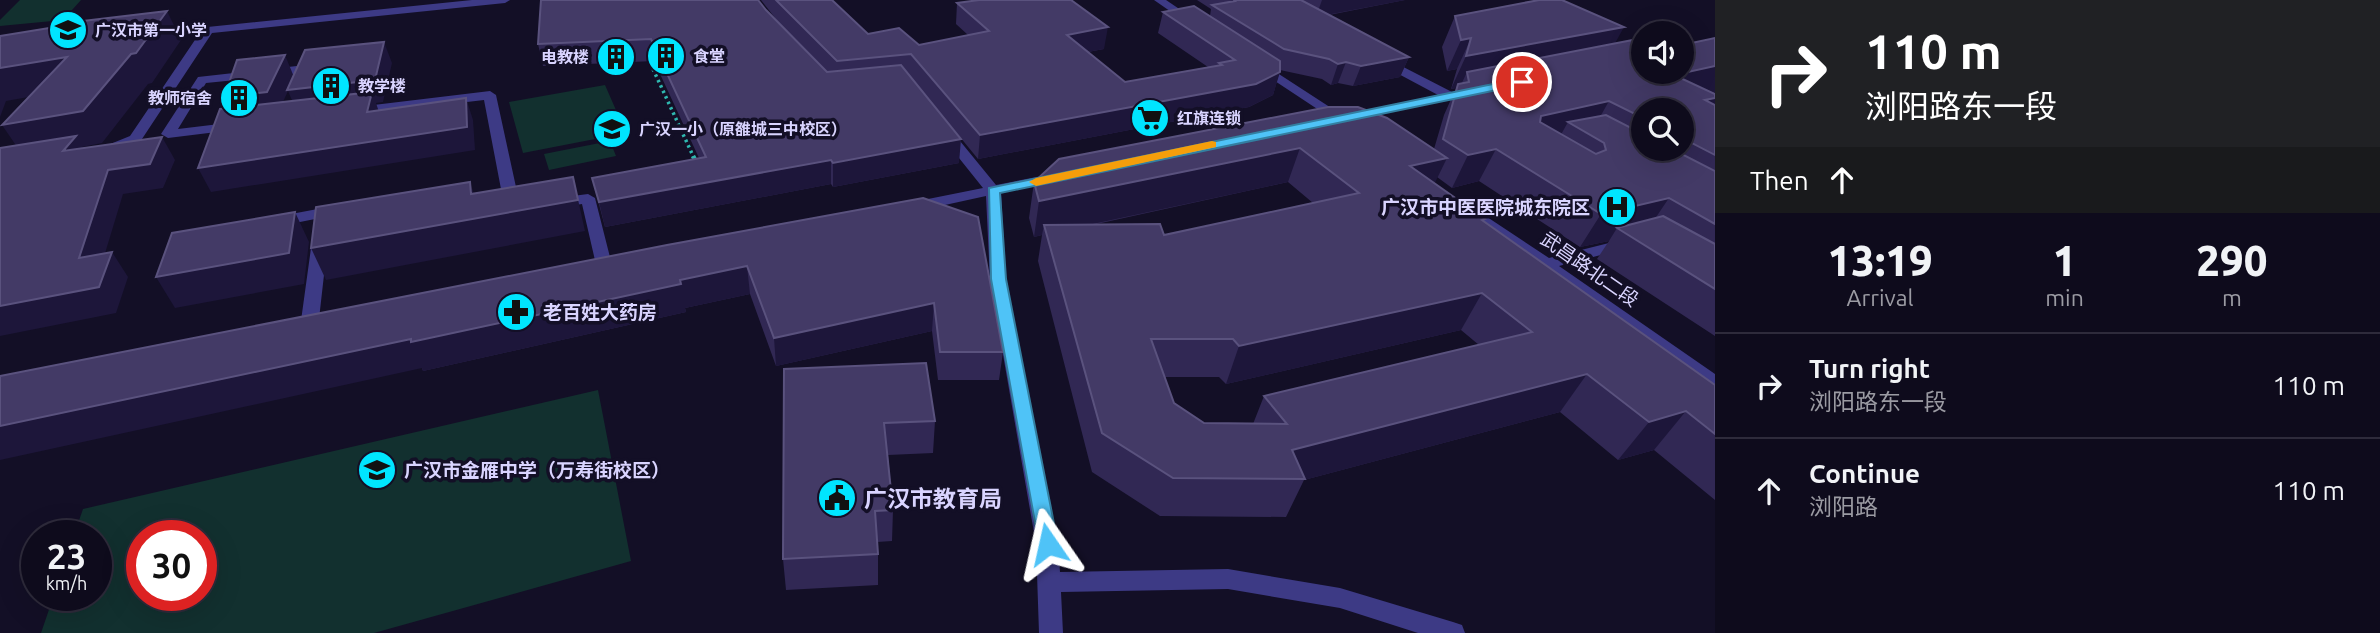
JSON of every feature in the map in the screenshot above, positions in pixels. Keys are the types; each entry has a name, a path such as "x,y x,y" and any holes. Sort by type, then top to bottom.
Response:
{"street":[{"path":"355,14 360,0"},
{"path":"136,37 505,0"},
{"path":"1159,0 1204,30"},
{"path":"95,151 135,139 209,28"},
{"path":"1366,51 1450,96"},
{"path":"1248,59 1360,134"},
{"path":"245,125 168,134 202,80 306,69 295,94"},
{"path":"1311,124 1488,88"},
{"path":"339,113 490,94 513,212 588,198 605,269"},
{"path":"936,121 993,191 998,279 1048,544 1051,633"},
{"path":"900,209 1073,174"},
{"name":"武昌路北二段","path":"1448,195 1715,383"},
{"path":"255,225 330,212 309,328"},
{"path":"1547,264 1645,239"},
{"path":"1049,582 1228,579 1340,598 1453,633"}],"path":[{"path":"653,69 696,164"}],"green space":[{"path":"20,0 81,0 63,20 0,26 0,20"},
{"path":"605,85 626,133 523,153 509,102"},
{"path":"610,141 616,156 549,170 544,154"},
{"path":"598,390 631,561 374,633 41,633 49,611 112,611 112,520 79,520 83,509"}],"building":[{"path":"541,0 758,0 827,72 901,65 961,139 599,202 592,178 706,157 651,39 538,44"},
{"path":"776,0 832,0 868,34 899,28 919,45 989,31 957,3 979,0 1071,0 1108,27 1067,35 1125,82 1222,65 1219,63 1235,60 1163,12 1194,6 1280,61 1280,72 1256,84 980,135 911,54 837,61"},
{"path":"1234,0 1301,0 1409,57 1361,66 1346,62 1338,64 1329,59 1284,49 1212,5"},
{"path":"1539,0 1562,0 1624,27 1466,56 1471,38 1461,40 1455,16"},
{"path":"167,11 136,53 131,54 83,111 2,125 67,57 0,68 0,36 83,21"},
{"path":"1715,38 1715,66 1694,71 1694,42"},
{"path":"1631,40 1631,84 1693,84 1715,94 1715,98 1705,100 1715,105 1715,155 1694,144 1694,98 1631,98 1631,112 1609,101 1541,116 1540,122 1596,154 1606,150 1604,143 1568,122 1606,115 1631,128 1631,161 1694,160 1715,171 1715,224 1669,198 1601,214 1496,149 1468,155 1443,139 1458,84 1469,82 1467,72"},
{"path":"384,42 375,80 287,90 305,50"},
{"path":"285,55 267,92 224,97 237,60"},
{"path":"372,92 367,112 466,98 467,127 198,168 220,109"},
{"path":"1328,107 1358,107 1387,118 1447,158 1410,166 1715,385 1715,434 1686,411 1649,422 1587,374 1292,450 1305,479 1173,478 1102,433 1044,225 1160,224 1164,235 1359,193 1300,148 1039,201 1034,182 1059,159","holes":["1482,293 1532,332 1264,396 1287,424 1204,423 1174,403 1151,339 1233,339 1239,346"]},
{"path":"76,136 63,151 162,137 150,164 108,170 79,258 112,252 99,287 0,306 0,148"},
{"path":"573,177 578,200 311,248 316,207 470,182 471,194"},
{"path":"923,198 978,217 1003,352 940,352 934,303 774,338 747,266 680,280 681,284 411,342 411,339 0,426 0,376 667,245"},
{"path":"295,212 289,253 156,277 172,233"},
{"path":"1663,216 1715,244 1715,289 1617,228"},
{"name":"广汉市教育局","path":"926,363 935,421 884,423 893,510 875,511 878,554 783,559 784,369"}],"slow traffic":[{"path":"1036,182 1212,145"}],"place":[{"name":"广汉市第一小学","path":"68,30"},
{"name":"食堂","path":"666,56"},
{"name":"电教楼","path":"616,57"},
{"name":"教学楼","path":"331,86"},
{"name":"教师宿舍","path":"239,98"},
{"name":"红旗连锁","path":"1150,118"},
{"name":"广汉一小（原雒城三中校区）","path":"612,129"},
{"name":"广汉市中医医院城东院区","path":"1617,207"},
{"name":"老百姓大药房","path":"516,312"},
{"name":"广汉市金雁中学（万寿街校区）","path":"377,470"},
{"name":"广汉市教育局","path":"837,498"}],"route":[{"path":"1048,544 998,279 993,191 1522,82"}]}
